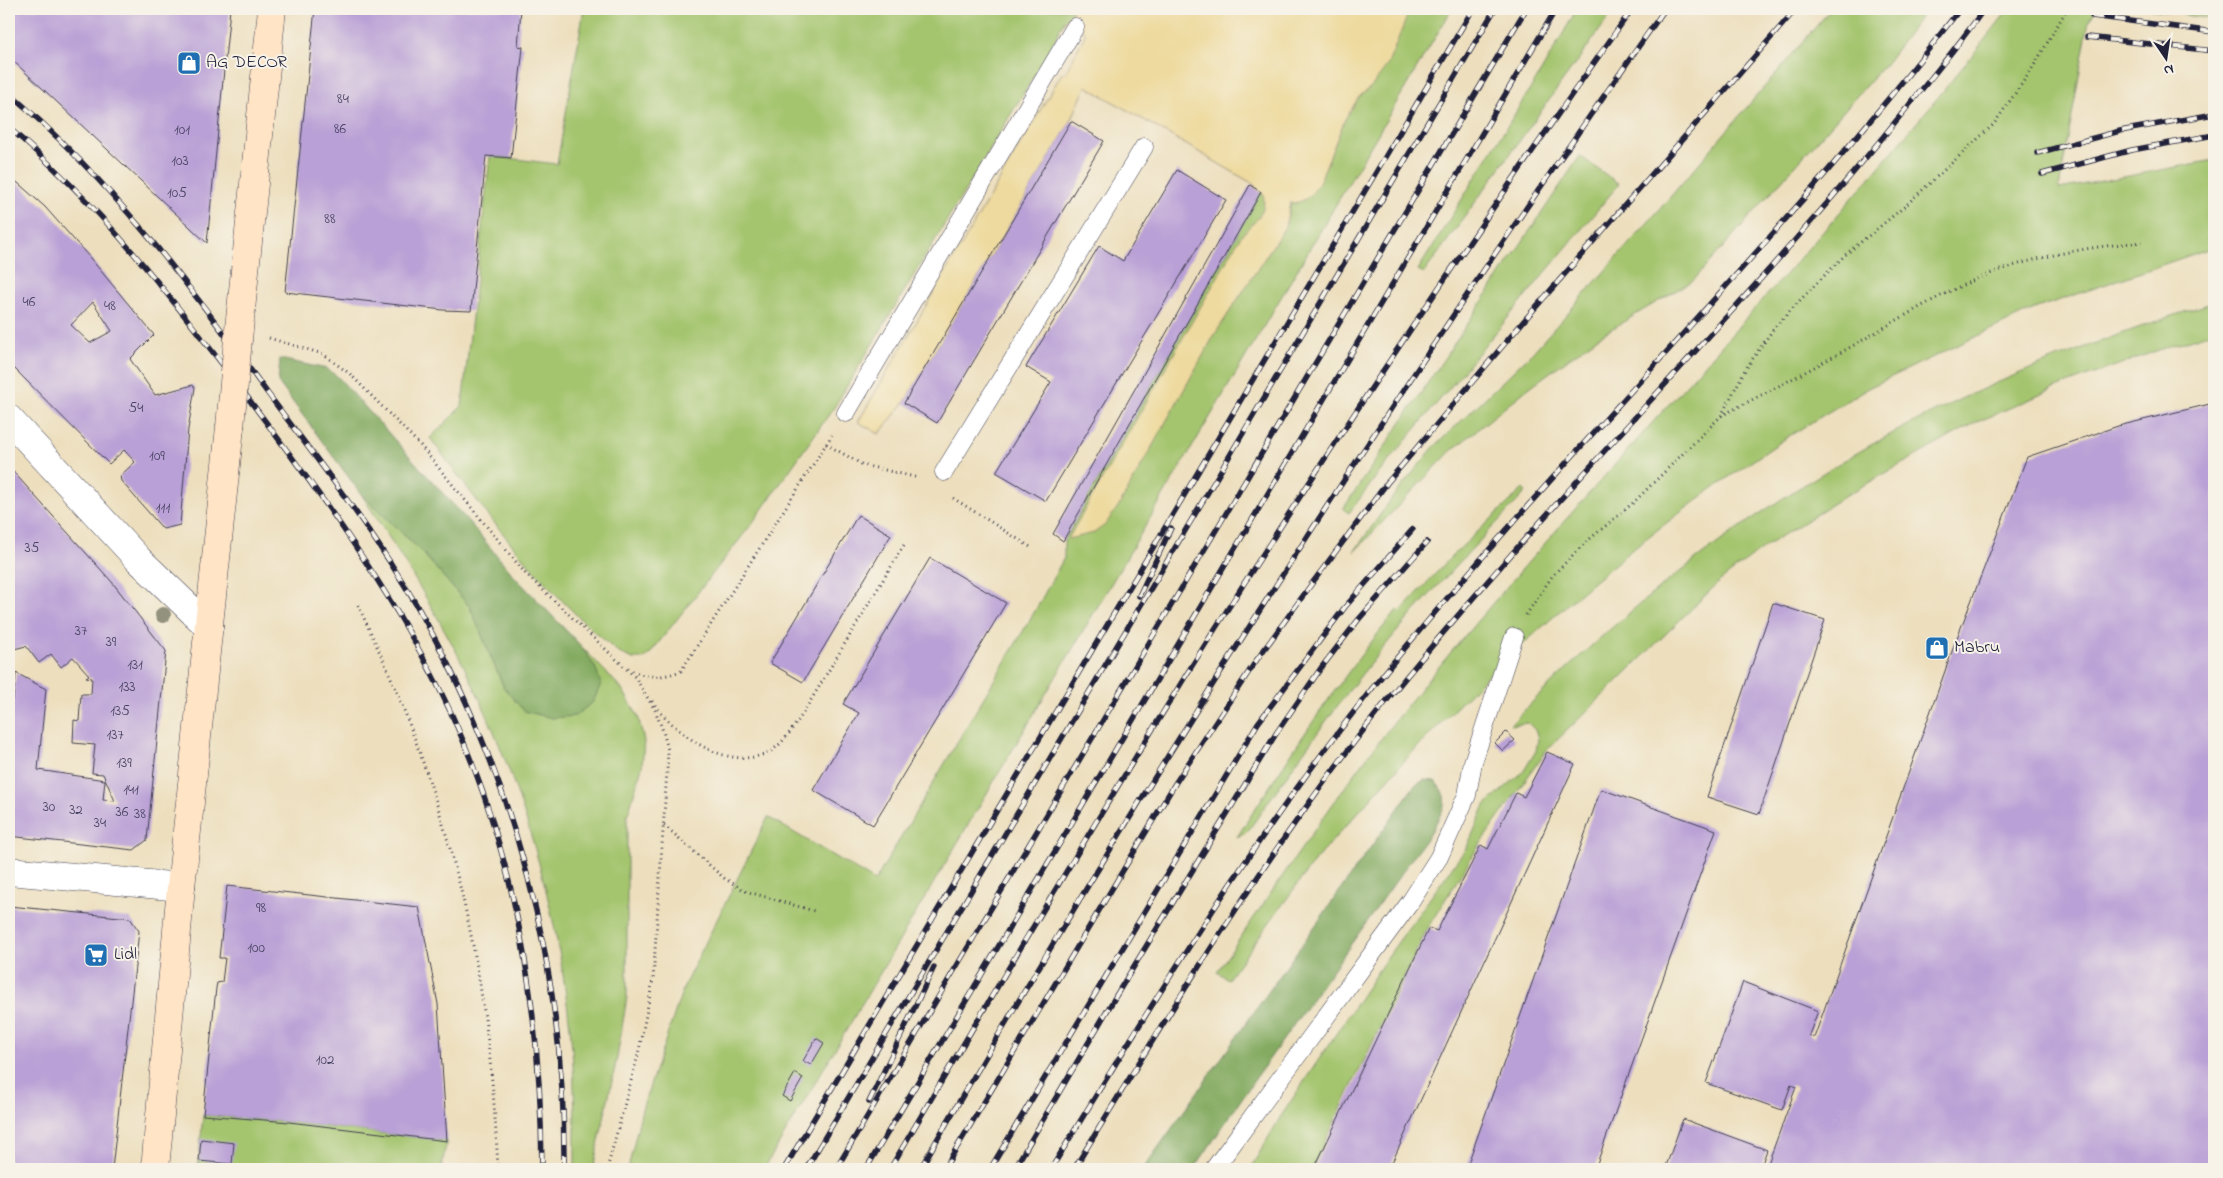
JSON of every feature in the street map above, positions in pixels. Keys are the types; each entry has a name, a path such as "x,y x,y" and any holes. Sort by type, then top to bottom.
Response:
{"street":[{"path":"155,1169 181,887 210,627 272,9"},
{"path":"9,420 139,560 210,627"},
{"path":"9,871 181,887"}],"lane":[{"path":"846,413 1075,27"},
{"path":"940,479 1144,147"},
{"path":"1214,1169 1411,902 1439,857 1467,796 1473,762 1514,637"}],"path":[{"path":"1721,416 1745,370 1769,335 1806,294 1845,255 1904,207 1994,124 2032,69 2067,9"},
{"path":"1514,637 1528,610 1553,575 1585,542 1632,504 1721,416 1824,362 1938,297 1974,280 2015,266 2083,250 2142,242"},
{"path":"238,337 281,340 323,354 350,374 420,446 525,572 624,665 670,723 719,755 734,757 754,756 772,750 787,736 802,716 904,545"},
{"path":"624,665 646,676 664,677 681,671 846,413"},
{"path":"826,444 863,465 940,479 1032,548"},
{"path":"358,605 402,705 450,850 464,903 482,995 494,1099 498,1169"},
{"path":"607,1169 638,1055 650,997 658,925 668,750 663,731 643,688"},
{"path":"664,825 724,878 745,891 814,911"}],"green space":[{"path":"584,9 1074,9 1064,21 1049,51 835,406 751,525 649,655 643,659 633,659 619,653 566,604 495,524 430,438 462,406 490,156 557,164"},
{"path":"1410,9 1452,9 764,1169 628,1169 642,1109 684,986 768,817 875,881 1035,611 1064,558 1064,541 1261,192 1265,205 1260,216 1241,236 1069,538 1087,534 1099,528 1109,519 1120,504 1215,334 1285,227 1291,203 1297,203 1319,183 1345,119 1359,97 1372,86 1394,50 1401,27"},
{"path":"1577,9 1615,9 1424,273 1418,270 1542,70"},
{"path":"1831,9 1927,9 1886,63 1694,280 1598,337 1530,387 1451,451 1354,552 1392,498 1433,448 1533,352 1659,210"},
{"path":"2009,9 2097,9 2089,20 2059,189 2214,160 2214,247 2034,309 1868,388 1789,436 1713,488 1636,546 1482,681 1409,756 1316,859 1228,979 1217,972 1344,788 1426,682 1571,514 1867,181"},
{"path":"2150,9 2214,9 2214,19 2183,15 2183,13"},
{"path":"1580,156 1619,184 1379,473 1349,513 1343,509"},
{"path":"2214,302 2214,332 2167,347 2056,388 1975,423 1843,497 1766,546 1720,581 1546,751 1480,844 1428,927 1312,1169 1250,1169 1281,1116 1388,956 1467,847 1485,805 1523,772 1536,751 1538,739 1535,730 1528,723 1510,725 1560,675 1612,628 1722,540 1780,500 1902,428 2026,370"},
{"path":"280,359 327,369 338,377 468,521 515,577 582,647 596,669 601,684 593,702 575,716 552,718 524,711 504,688 470,607 420,550 361,494 278,382"},
{"path":"1523,489 1526,492 1396,632 1328,719 1248,831 1237,837 1333,693 1397,610 1400,612 1451,557"},
{"path":"361,494 420,550 470,607 504,688 596,669 582,647 622,689 638,716 644,741 642,767 627,817 627,997 617,1058 593,1169 575,1169 575,1110 568,1011 555,929 546,889 523,809 494,731 464,667 422,592"},
{"path":"1424,780 1435,781 1444,799 1443,810 1433,829 1253,1082 1194,1169 1143,1169 1414,786"},
{"path":"203,1115 289,1122 447,1141 441,1169 198,1169"}],"sand":[{"path":"1074,9 1410,9 1388,64 1372,86 1359,97 1345,119 1319,183 1308,198 1300,202 1290,203 1285,227 1215,334 1120,504 1105,525 1094,533 1068,539 1241,236 1255,222 1261,212 1264,201 1263,194 1254,187 1255,185 1086,86 1071,121 904,403 879,434 858,422 1062,73 1065,74 1086,33 1064,21"}],"building":[{"path":"9,9 230,9 207,243 9,57"},
{"path":"315,9 521,9 518,46 523,47 511,158 486,156 471,311 443,310 285,292"},
{"path":"1071,121 1104,141 937,423 904,403"},
{"path":"1177,170 1226,200 1046,501 996,472 1051,382 1026,367 1099,246 1123,261"},
{"path":"9,175 45,207 154,335 130,359 155,395 193,385 195,388 188,429 180,525 163,529 121,481 120,476 135,462 124,450 109,464 9,363","holes":["93,302 112,331 90,343 71,325"]},
{"path":"1250,185 1261,192 1063,541 1053,534"},
{"path":"2214,403 2214,1169 1766,1169 1796,1087 1791,1085 1782,1110 1706,1083 1743,982 1818,1011 1809,1035 1814,1038 1955,643 2027,457 2118,426"},
{"path":"9,467 112,582 166,651 147,840 134,850 9,836 9,699 13,699 16,673 46,689 38,770 105,780 103,800 115,801 103,774 92,773 95,745 73,743 74,720 79,721 81,694 91,694 92,678 86,677 89,675 73,657 61,667 51,654 39,663 26,646 14,649 9,644"},
{"path":"858,515 891,535 803,682 770,663"},
{"path":"930,558 1006,603 873,825 813,790 859,713 843,704"},
{"path":"1773,603 1825,620 1759,814 1707,797"},
{"path":"1506,732 1515,740 1503,751 1495,743"},
{"path":"1547,752 1575,764 1389,1169 1314,1169 1429,928 1437,931 1481,845 1488,849 1516,793 1524,797"},
{"path":"1601,789 1716,830 1595,1169 1466,1169"},
{"path":"227,886 419,907 438,1004 447,1141 289,1122 203,1115 216,988 217,983 222,982 225,958 219,958"},
{"path":"9,906 130,918 139,931 112,1169 9,1169"},
{"path":"816,1038 824,1043 811,1065 803,1061"},
{"path":"795,1073 803,1078 790,1101 782,1096"},
{"path":"1683,1119 1767,1150 1760,1169 1665,1169"},
{"path":"201,1139 234,1143 232,1164 199,1161"}],"railway":[{"path":"1233,413 1473,9"},
{"path":"806,1169 1495,9"},
{"path":"836,1169 1526,9"},
{"path":"866,1169 1556,9"},
{"path":"890,1169 1091,830 1265,550 1419,316 1632,9"},
{"path":"920,1169 1096,873 1279,580 1469,292 1665,9"},
{"path":"944,1169 1176,782 1258,658 1313,582 1387,483 1522,323 1796,9"},
{"path":"1051,1169 1212,911 1298,786 1391,665 1533,500 1751,259 1892,94 1960,9"},
{"path":"1074,1169 1151,1042 1231,917 1272,855 1359,735 1464,608 1825,206 1935,74 1984,9"},
{"path":"2092,16 2214,32"},
{"path":"2087,37 2214,51"},
{"path":"9,93 46,126 114,197 207,311 382,550 417,606 452,671 482,739 507,808 528,878 544,949 556,1022 562,1095 564,1169"},
{"path":"2037,153 2120,131 2214,114"},
{"path":"9,128 42,157 104,219 188,320 315,488 384,590 425,661 454,720 479,782 499,844 515,908 527,972 535,1038 540,1103 542,1169"},
{"path":"2042,174 2132,150 2214,135"},
{"path":"784,1169 1236,408"},
{"path":"1139,596 1171,528"},
{"path":"990,1169 1258,723 1345,607 1413,529"},
{"path":"1014,1169 1117,994 1277,732 1321,668 1359,619 1427,542"},
{"path":"869,1102 934,967"}],"place":[{"name":"AG DECOR","path":"189,63"},
{"name":"Mabru","path":"1937,648"},
{"name":"Lidl","path":"96,955"}]}
